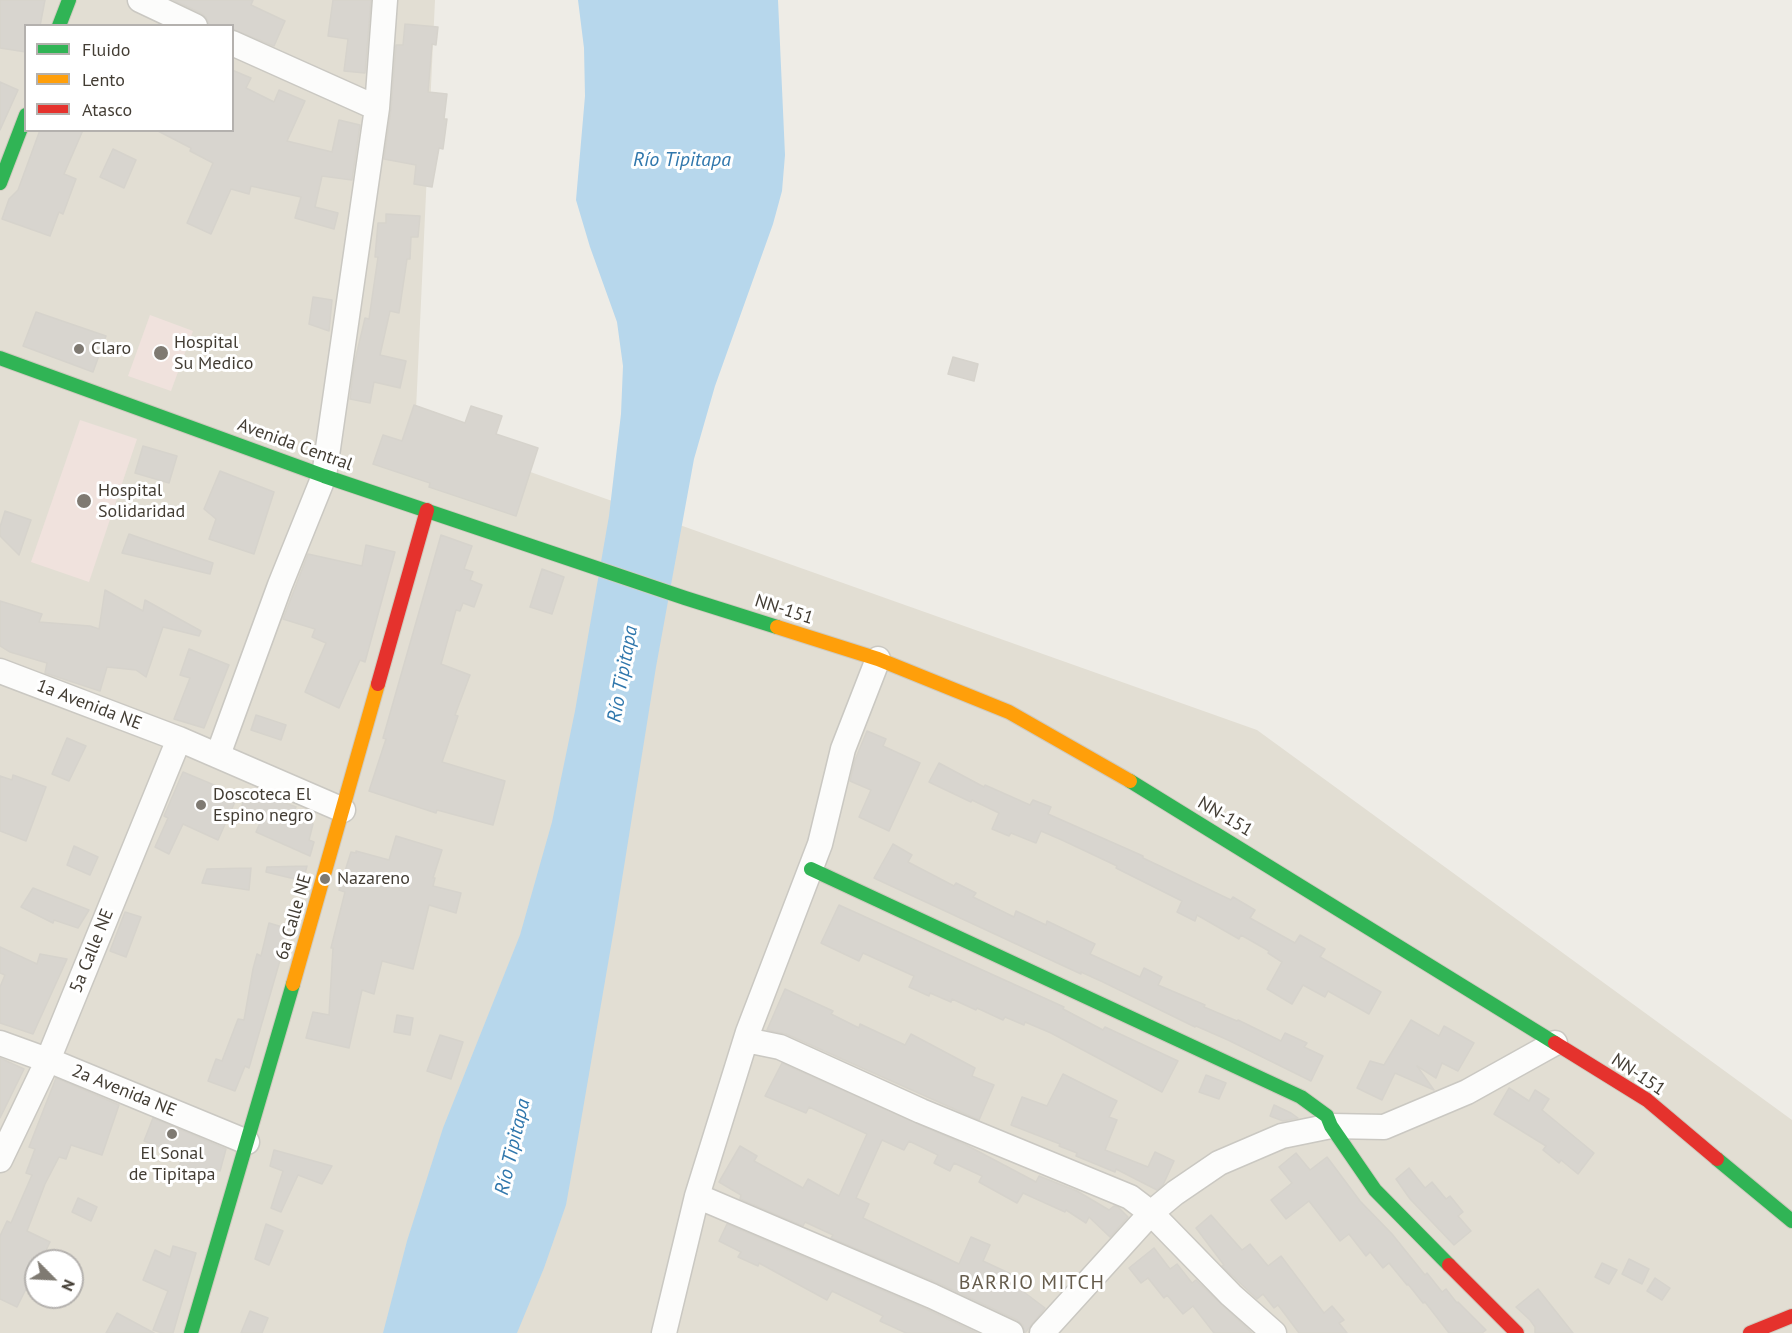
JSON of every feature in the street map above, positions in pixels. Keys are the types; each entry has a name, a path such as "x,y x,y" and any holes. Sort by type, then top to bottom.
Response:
{"street":[{"path":"60,24 69,0"},
{"path":"218,755 280,585 324,476 377,108 385,0"},
{"path":"143,1 191,24"},
{"path":"234,43 377,108"},
{"path":"0,183 24,120"},
{"name":"Avenida Central","path":"0,358 324,476 579,562"},
{"name":"6a Calle NE","path":"191,1333 248,1142 427,510"},
{"name":"NN-151","path":"579,562 878,659 1009,712 1254,856 1647,1100 1792,1221"},
{"path":"664,1333 697,1196 746,1040 820,844 843,749 878,659"},
{"name":"1a Avenida NE","path":"0,671 179,739 343,810"},
{"name":"5a Calle NE","path":"0,1160 48,1060 179,739"},
{"path":"811,869 1301,1097 1327,1116 1331,1126 1375,1190 1517,1333"},
{"path":"746,1040 780,1047 921,1111 1062,1167 1130,1197 1151,1213 1231,1295 1274,1333"},
{"name":"2a Avenida NE","path":"0,1043 48,1060 248,1142"},
{"path":"1042,1333 1151,1213 1175,1193 1219,1163 1282,1136 1331,1126 1384,1127 1467,1092 1555,1043"},
{"path":"697,1196 932,1296 1011,1333"},
{"path":"1750,1333 1792,1316"}],"shaded area":[{"path":"0,0 435,0 415,431 1257,730 1792,1120 1792,1333 0,1333"},
{"name":"Hospital Su Medico","path":"150,315 193,331 171,391 128,376"},
{"name":"Hospital Solidaridad","path":"80,420 137,439 89,582 31,562"}],"water":[{"name":"Río Tipitapa","path":"578,0 778,0 785,155 782,191 773,224 715,386 694,459 656,667 615,923 566,1205 544,1268 517,1333 383,1333 407,1241 443,1128 520,935 552,822 575,711 609,516 621,414 623,366 617,322 576,200 585,96 584,48"}],"building":[{"path":"0,0 45,0 40,24 24,24 24,52 0,48"},
{"path":"173,0 253,0 251,5 285,21 274,46 234,30 234,24 209,24 201,13"},
{"path":"333,0 371,0 365,73 344,71 348,39 328,36"},
{"path":"405,24 438,27 436,45 432,44 428,92 447,94 444,119 447,119 443,149 439,148 432,187 414,184 416,165 384,159 396,45 403,45"},
{"path":"234,71 251,78 246,88 274,102 279,90 305,101 287,141 332,152 339,120 360,125 352,180 322,176 315,207 338,213 334,229 295,218 301,197 251,186 249,194 231,189 211,234 187,223 213,163 190,151 191,148 160,132 234,132"},
{"path":"0,82 18,90 0,130"},
{"path":"39,132 82,132 64,174 76,179 63,214 59,212 50,236 2,219 9,199 18,190"},
{"path":"113,149 136,160 124,188 100,177"},
{"path":"386,214 420,216 418,237 411,237 410,259 407,259 399,313 390,311 380,355 406,361 400,388 374,382 370,403 350,399 354,365 365,318 369,319 378,257 375,257 378,223 386,223"},
{"path":"313,297 332,300 329,331 309,324"},
{"path":"36,312 106,336 93,372 23,346"},
{"path":"953,357 978,364 974,381 948,374"},
{"path":"414,405 465,423 471,406 502,416 496,434 538,448 516,516 429,487 430,483 373,464 383,435 402,441"},
{"path":"143,446 177,456 169,483 135,473"},
{"path":"220,471 274,492 254,554 209,539 216,519 204,509"},
{"path":"5,511 31,520 19,555 0,536"},
{"path":"129,534 213,563 210,574 122,553"},
{"path":"441,535 472,546 464,569 473,572 470,580 482,585 474,607 463,603 460,611 456,610 441,664 470,675 455,715 458,716 442,762 505,781 493,825 437,810 436,813 369,791 386,739 383,738"},
{"path":"366,545 395,552 365,662 360,660 339,708 305,692 326,643 312,637 315,629 283,619 308,554 362,566"},
{"path":"542,569 564,577 552,614 530,607"},
{"path":"105,590 143,611 145,600 201,631 199,636 163,627 146,677 136,670 107,667 100,691 45,673 47,663 10,652 0,646 0,601 42,614 39,622 90,626 99,629"},
{"path":"189,649 229,665 204,728 174,719 190,678 180,675"},
{"path":"256,715 286,725 281,740 251,730"},
{"path":"867,731 886,739 883,746 920,763 889,831 859,817 871,790 850,781 855,760"},
{"path":"67,738 86,746 69,781 52,774"},
{"path":"939,763 984,787 985,785 1030,805 1033,800 1051,807 1048,814 1143,856 1231,900 1233,897 1255,910 1250,918 1295,943 1300,935 1325,949 1320,957 1381,992 1369,1014 1328,991 1325,997 1303,985 1292,1004 1267,989 1282,962 1268,953 1269,951 1241,935 1239,939 1197,915 1195,921 1177,912 1182,901 1062,840 1041,831 1036,843 1011,833 1009,836 992,829 999,813 929,782"},
{"name":"Doscoteca El Espino negro","path":"183,772 238,795 218,840 183,824 169,854 155,847 168,818 164,816"},
{"path":"13,775 46,787 26,841 0,831 0,776 12,780"},
{"path":"248,789 296,807 291,818 313,824 309,840 314,842 310,856 256,832 263,816 241,808"},
{"path":"396,836 442,850 433,878 435,878 433,886 461,893 456,913 429,905 413,969 382,961 374,994 362,990 349,1048 306,1038 313,1012 329,1015 333,948 331,948 345,892 339,890 351,852 356,853 356,851 389,860"},
{"path":"893,844 912,855 908,862 954,886 956,883 976,893 973,897 1014,917 1016,911 1046,925 1047,921 1095,944 1090,954 1140,977 1144,968 1162,977 1158,985 1281,1041 1285,1033 1307,1043 1304,1047 1323,1056 1311,1081 1228,1040 1195,1027 1103,982 1081,972 1081,974 874,878"},
{"path":"74,846 98,857 90,875 67,865"},
{"path":"307,866 303,881 266,872 267,867"},
{"path":"251,868 249,890 202,883 207,869"},
{"path":"33,888 89,910 78,928 54,920 53,923 21,907"},
{"path":"839,905 1064,1007 1063,1009 1103,1030 1105,1027 1178,1061 1162,1092 1051,1033 1025,1022 1024,1025 1005,1017 1003,1020 952,999 951,1002 930,993 929,996 909,987 914,976 863,953 859,961 821,943"},
{"path":"125,912 141,917 126,957 110,951"},
{"path":"269,923 289,929 249,1068 245,1066 235,1091 208,1081 216,1059 222,1061 238,1019 244,1020 253,969 257,954 261,956"},
{"path":"0,947 37,964 40,954 67,959 33,1034 0,1023 0,987 5,975 0,973"},
{"path":"785,989 833,1011 831,1014 859,1028 860,1024 905,1045 911,1034 975,1068 972,1076 994,1085 979,1120 786,1034 767,1030"},
{"path":"397,1015 413,1018 410,1035 394,1032"},
{"path":"1411,1020 1439,1036 1444,1026 1474,1043 1458,1071 1442,1063 1436,1078 1417,1066 1434,1090 1395,1073 1382,1100 1357,1088 1370,1061 1384,1065"},
{"path":"440,1035 463,1042 451,1079 427,1071"},
{"path":"0,1058 24,1069 0,1118"},
{"path":"782,1063 968,1146 1036,1182 1039,1176 1077,1191 1109,1210 1114,1206 1118,1207 1128,1217 1110,1237 1089,1217 1086,1223 1066,1210 1065,1212 1023,1193 1017,1203 979,1182 982,1176 954,1163 950,1171 934,1163 938,1155 909,1141 904,1150 882,1140 856,1198 869,1204 863,1218 959,1264 971,1237 990,1245 983,1261 1015,1276 1012,1283 1045,1308 1025,1333 1023,1325 1017,1320 938,1283 831,1238 833,1235 805,1222 803,1226 740,1199 741,1195 719,1182 740,1146 757,1156 754,1161 803,1188 808,1179 839,1196 867,1134 809,1107 806,1113 765,1096"},
{"path":"1063,1074 1117,1101 1109,1117 1117,1120 1105,1150 1148,1167 1155,1152 1174,1161 1163,1185 1157,1190 1116,1169 1115,1172 1076,1156 1077,1153 1059,1146 1060,1144 1011,1125 1022,1097 1047,1106"},
{"path":"1206,1075 1226,1083 1219,1099 1199,1092"},
{"path":"56,1078 119,1105 102,1155 71,1145 66,1159 59,1157 45,1184 27,1231 50,1242 47,1249 24,1249 24,1293 17,1307 0,1299 0,1236 7,1221 11,1223 32,1175 26,1173 35,1149 29,1147"},
{"path":"1509,1088 1529,1101 1535,1090 1549,1099 1542,1110 1594,1153 1578,1174 1561,1160 1559,1163 1543,1150 1546,1146 1494,1114"},
{"path":"1274,1105 1298,1118 1283,1121 1270,1116"},
{"path":"153,1118 226,1149 220,1171 210,1167 204,1182 177,1171 183,1156 144,1141"},
{"path":"274,1150 332,1166 322,1184 298,1175 281,1212 271,1208 283,1171 270,1166"},
{"path":"1296,1153 1310,1170 1327,1157 1360,1201 1392,1234 1425,1275 1427,1273 1442,1292 1446,1289 1457,1303 1486,1330 1482,1333 1449,1333 1425,1302 1423,1303 1389,1263 1383,1268 1370,1252 1366,1256 1349,1234 1340,1241 1309,1201 1286,1219 1271,1200 1292,1183 1279,1167"},
{"path":"1409,1168 1425,1188 1432,1182 1446,1199 1450,1196 1463,1212 1458,1216 1471,1231 1454,1245 1410,1199 1396,1179"},
{"path":"78,1198 97,1207 91,1221 72,1212"},
{"path":"1211,1215 1242,1250 1250,1244 1268,1266 1281,1256 1324,1313 1332,1306 1344,1320 1339,1323 1347,1333 1299,1333 1278,1305 1274,1308 1263,1294 1257,1299 1222,1266 1224,1265 1196,1228"},
{"path":"266,1224 283,1231 269,1265 255,1259"},
{"path":"727,1224 977,1333 906,1333 880,1321 883,1316 832,1291 827,1300 759,1263 758,1266 738,1257 741,1252 719,1241"},
{"path":"173,1246 196,1253 173,1333 162,1333 153,1330 168,1291 143,1280 155,1250 170,1257"},
{"path":"1154,1248 1170,1269 1177,1264 1192,1283 1196,1280 1252,1333 1214,1333 1193,1306 1183,1314 1167,1295 1164,1298 1148,1278 1141,1283 1129,1268"},
{"path":"1629,1259 1649,1269 1642,1284 1622,1274"},
{"path":"1602,1263 1617,1270 1609,1284 1595,1277"},
{"path":"1655,1278 1670,1288 1662,1300 1647,1291"},
{"path":"1538,1289 1573,1333 1535,1333 1535,1327 1530,1320 1516,1307"},
{"path":"250,1311 268,1318 262,1333 241,1333"},
{"path":"117,1313 154,1333 106,1333"}],"traffic: fast":[{"path":"60,24 69,0"},
{"path":"0,183 24,120"},
{"path":"0,358 324,476 777,627"},
{"path":"1130,781 1555,1043"},
{"path":"811,869 1301,1097 1327,1116 1331,1126 1375,1190 1449,1265"},
{"path":"191,1333 293,984"},
{"path":"1717,1159 1792,1221"}],"traffic: slow":[{"path":"777,627 878,659 1009,712 1130,781"},
{"path":"293,984 378,684"}],"traffic: jam":[{"path":"378,684 427,510"},
{"path":"1555,1043 1647,1100 1717,1159"},
{"path":"1449,1265 1517,1333"},
{"path":"1750,1333 1792,1316"}],"place":[{"name":"Claro","path":"79,349"},
{"name":"Hospital Su Medico","path":"161,353"},
{"name":"Hospital Solidaridad","path":"84,501"},
{"name":"Doscoteca El Espino negro","path":"201,805"},
{"name":"Nazareno","path":"325,879"},
{"name":"El Sonal de Tipitapa","path":"172,1134"}],"district":[{"name":"BARRIO MITCH","path":"1032,1283"}]}
